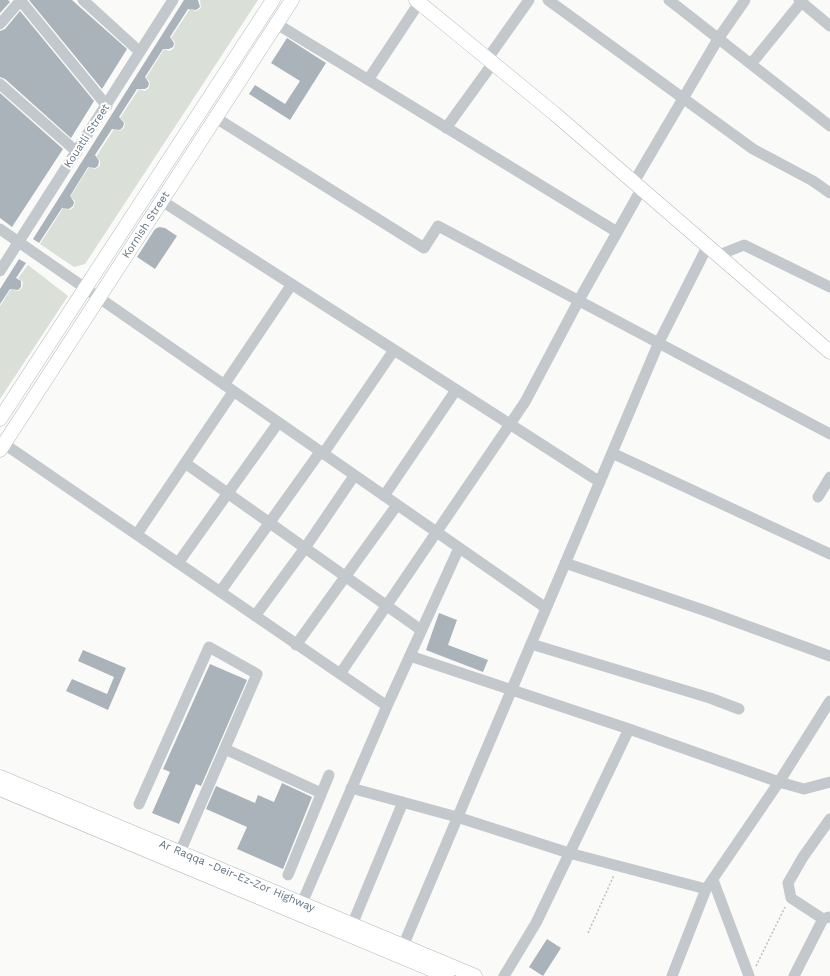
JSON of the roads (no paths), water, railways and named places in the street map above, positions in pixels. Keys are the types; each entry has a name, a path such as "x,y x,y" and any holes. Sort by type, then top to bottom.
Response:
{"main road":[{"name":"Kornish Street","path":"0,418 272,0"},
{"name":"Kornish Street","path":"1,445 100,297 292,0"},
{"path":"417,1 491,60 708,245 830,352"},
{"name":"Ar Raqqa -Deir-Ez-Zor Highway","path":"0,777 475,976"},
{"name":"Ar Raqqa -Deir-Ez-Zor Highway","path":"0,789 446,976"}],"street":[{"path":"0,24 20,0 106,106"},
{"path":"83,0 140,52"},
{"name":"Kouatli Street","path":"0,271 173,0"},
{"path":"446,128 529,0"},
{"path":"548,0 753,149 812,181 830,193"},
{"path":"669,0 830,126"},
{"path":"340,674 436,532 511,425 525,402 617,232 638,185 683,98 718,39 745,0"},
{"path":"368,80 417,1"},
{"path":"751,64 801,1 830,26"},
{"path":"277,24 617,232"},
{"path":"0,84 77,152"},
{"path":"216,118 424,248 438,226 830,434"},
{"path":"162,201 600,482"},
{"path":"0,229 546,608"},
{"path":"403,946 659,342 708,245"},
{"path":"719,256 744,245 830,287"},
{"path":"137,534 185,463 228,388 292,284"},
{"path":"220,592 269,522 322,453 394,350"},
{"path":"384,496 456,390"},
{"path":"178,563 278,423"},
{"path":"1,445 137,534 387,706"},
{"path":"612,453 830,554"},
{"path":"185,463 421,630"},
{"path":"255,616 305,548 354,476"},
{"path":"818,497 830,477"},
{"path":"296,644 397,505"},
{"path":"302,903 387,706 459,548"},
{"path":"565,563 709,612 830,656"},
{"path":"531,644 702,696 739,709"},
{"path":"139,804 209,647 257,674 180,852"},
{"path":"410,656 629,729 779,782 804,789 830,782"},
{"path":"672,976 706,889 779,782 830,701"},
{"path":"504,976 536,923 629,729"},
{"path":"225,749 321,793"},
{"path":"288,876 329,775"},
{"path":"351,788 458,817 569,853 706,889"},
{"path":"352,925 403,802"},
{"path":"794,976 827,918 791,898 788,883 803,857 830,819"},
{"path":"713,880 751,973"}]}
